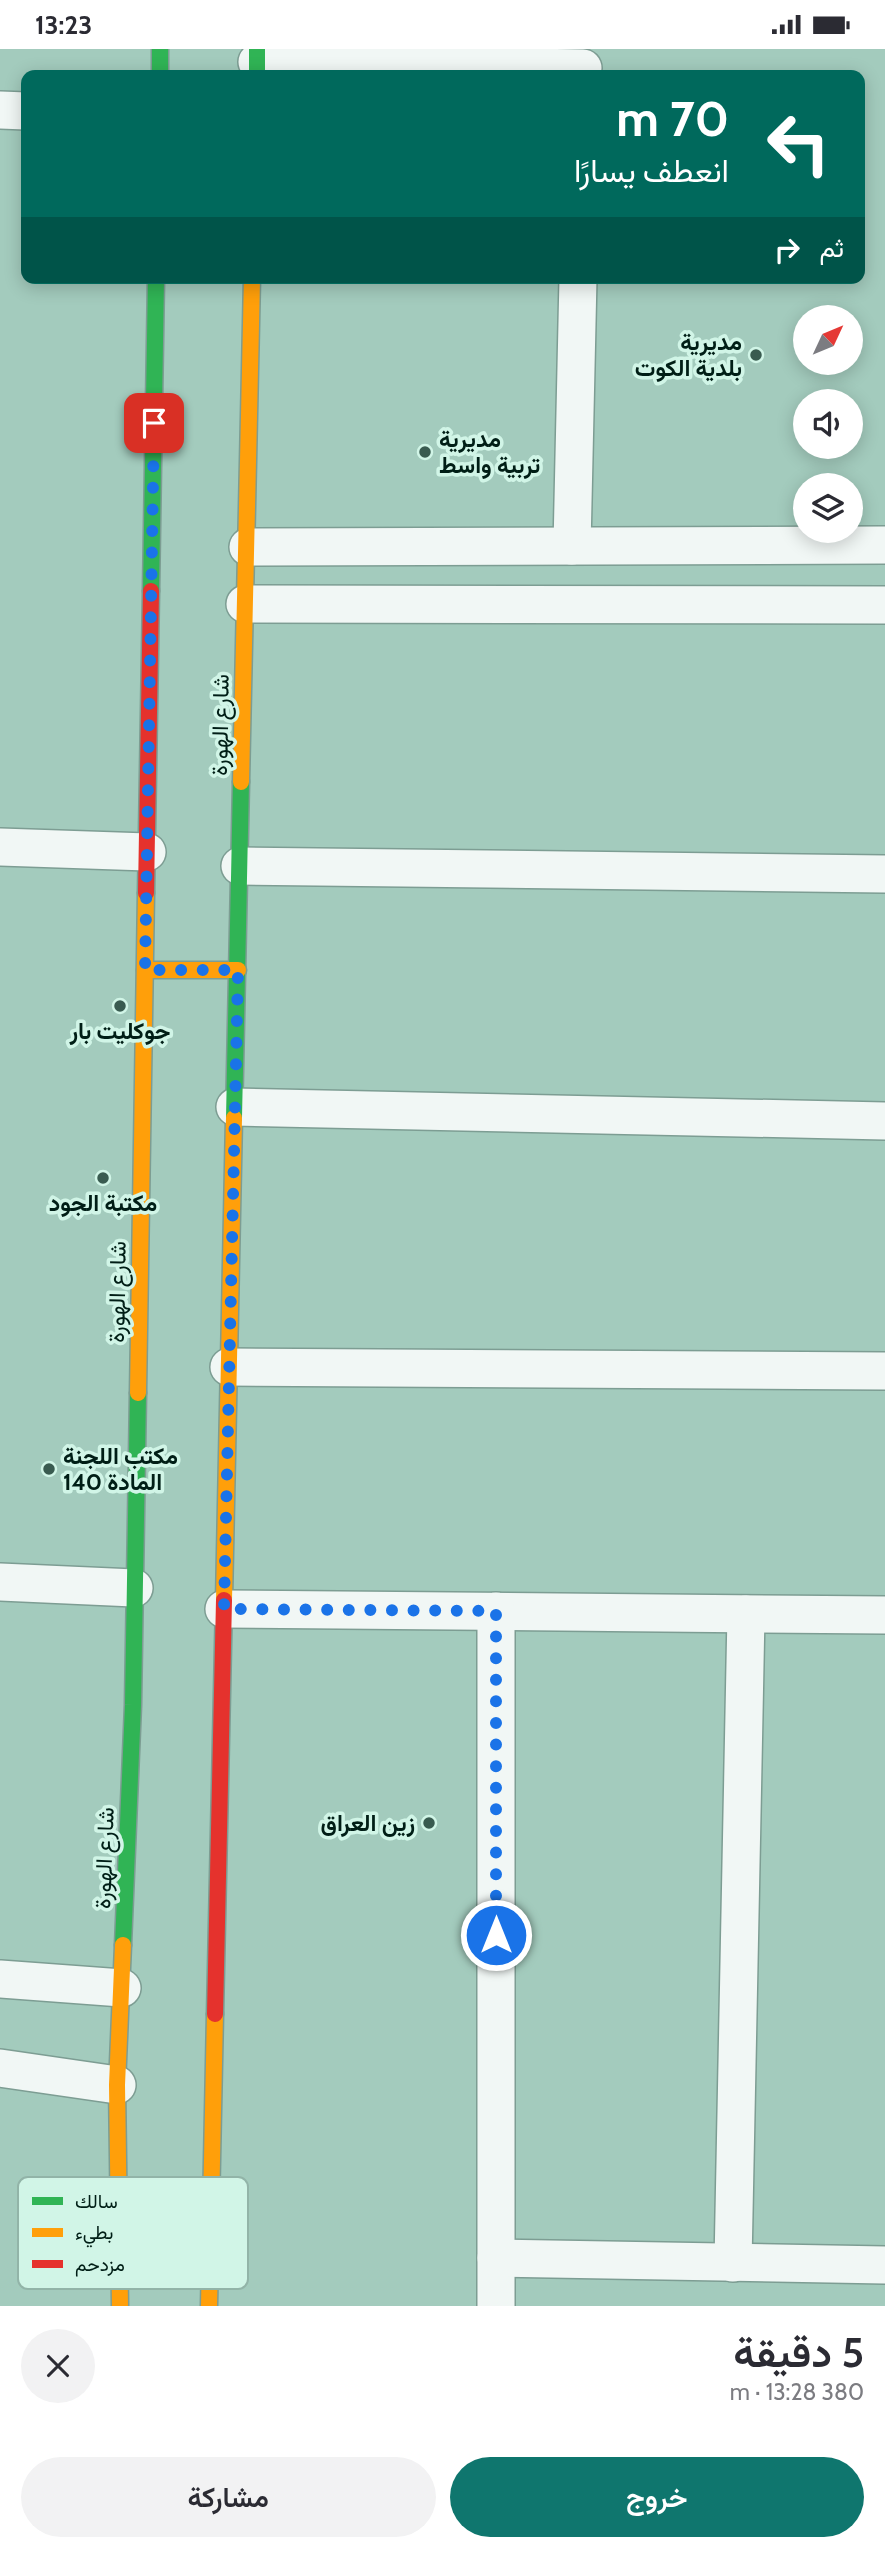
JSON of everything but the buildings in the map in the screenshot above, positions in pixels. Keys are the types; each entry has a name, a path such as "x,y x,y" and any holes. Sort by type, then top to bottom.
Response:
{"main road":[{"path":"160,49 160,70"},
{"name":"شارع الهورة","path":"118,2177 117,2085 133,1705 156,284"},
{"name":"شارع الهورة","path":"212,2177 252,284"},
{"path":"145,970 238,970"}],"street":[{"path":"257,62 583,64"},
{"path":"0,110 21,111"},
{"path":"572,546 578,284"},
{"path":"248,547 885,545"},
{"path":"245,604 885,605"},
{"path":"0,847 147,852"},
{"path":"240,866 885,874"},
{"path":"235,1107 885,1121"},
{"path":"229,1367 885,1371"},
{"path":"0,1582 134,1588"},
{"path":"224,1609 885,1615"},
{"path":"496,1611 496,2306"},
{"path":"733,2263 746,1614"},
{"path":"0,1979 122,1988"},
{"path":"0,2068 117,2085"},
{"path":"496,2258 885,2265"}],"traffic: fast":[{"path":"160,49 160,70"},
{"path":"257,49 257,70"},
{"path":"151,591 156,284"},
{"path":"234,1118 241,782"},
{"path":"123,1945 133,1705 138,1393"}],"traffic: slow":[{"path":"241,782 252,284"},
{"path":"138,1393 146,893"},
{"path":"145,970 238,970"},
{"path":"224,1600 234,1118"},
{"path":"118,2177 117,2085 123,1945"},
{"path":"212,2177 215,2014"},
{"path":"120,2289 120,2306"},
{"path":"209,2289 209,2306"}],"traffic: jam":[{"path":"146,893 151,591"},
{"path":"215,2014 224,1600"}],"place":[{"name":"مديرية بلدية الكوت","path":"756,355"},
{"name":"مديرية تربية واسط","path":"425,452"},
{"name":"جوكليت بار","path":"120,1006"},
{"name":"مكتبة الجود","path":"103,1178"},
{"name":"مكتب اللجنة المادة 140","path":"49,1469"},
{"name":"زين العراق","path":"429,1823"}],"route":[{"path":"154,423 145,970 238,970 224,1609 496,1611 496,1935"}]}
